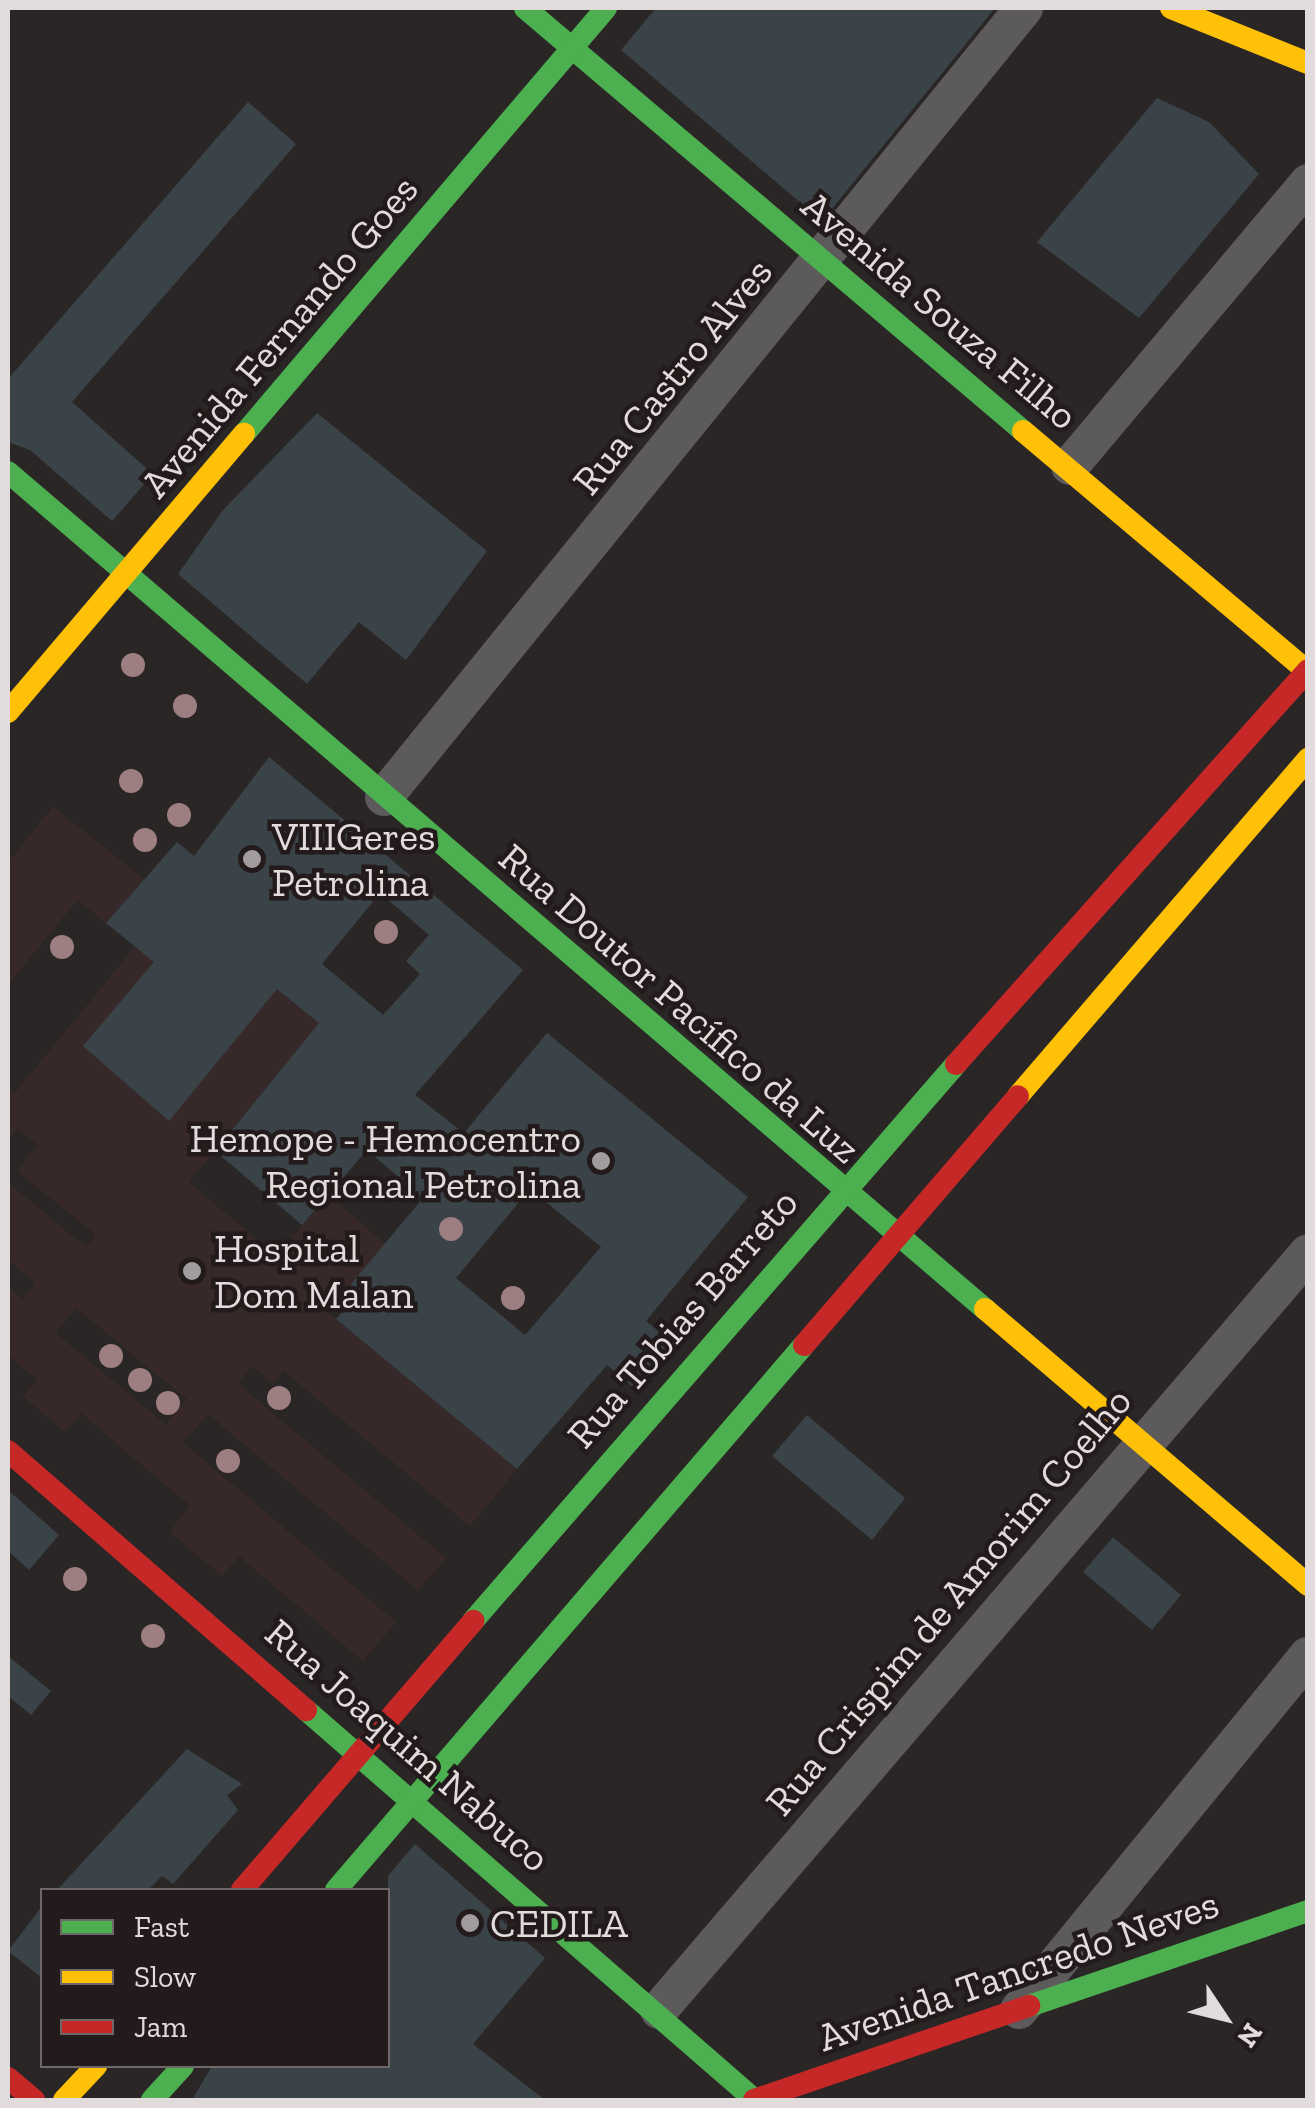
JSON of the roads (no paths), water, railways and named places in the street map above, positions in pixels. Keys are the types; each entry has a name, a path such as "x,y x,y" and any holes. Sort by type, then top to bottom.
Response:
{"street":[{"name":"Avenida Souza Filho","path":"525,8 1070,466 1307,671"},
{"name":"Avenida Fernando Goes","path":"8,712 606,8"},
{"name":"Rua Castro Alves","path":"384,797 823,262 1024,8"},
{"path":"1171,8 1308,64"},
{"path":"1070,466 1308,183"},
{"name":"Rua Doutor Pacífico da Luz","path":"8,472 841,1192 901,1238 1308,1584"},
{"name":"Rua Tobias Barreto","path":"244,1888 358,1750 841,1192 1307,671"},
{"path":"338,1888 901,1238 1308,759"},
{"name":"Rua Crispim de Amorim Coelho","path":"659,2010 1308,1253"},
{"name":"Rua Joaquim Nabuco","path":"8,1452 659,2010 754,2100"},
{"path":"1019,2010 1308,1656"},
{"name":"Avenida Tancredo Neves","path":"754,2100 1308,1911"},
{"path":"64,2100 94,2068"},
{"path":"152,2100 181,2068"},
{"path":"8,2078 34,2100"}],"place":[{"name":"VIIIGeres Petrolina","path":"252,859"},
{"name":"Hemope - Hemocentro Regional Petrolina","path":"601,1161"},
{"name":"Hospital Dom Malan","path":"192,1271"},
{"name":"CEDILA","path":"470,1923"}]}
